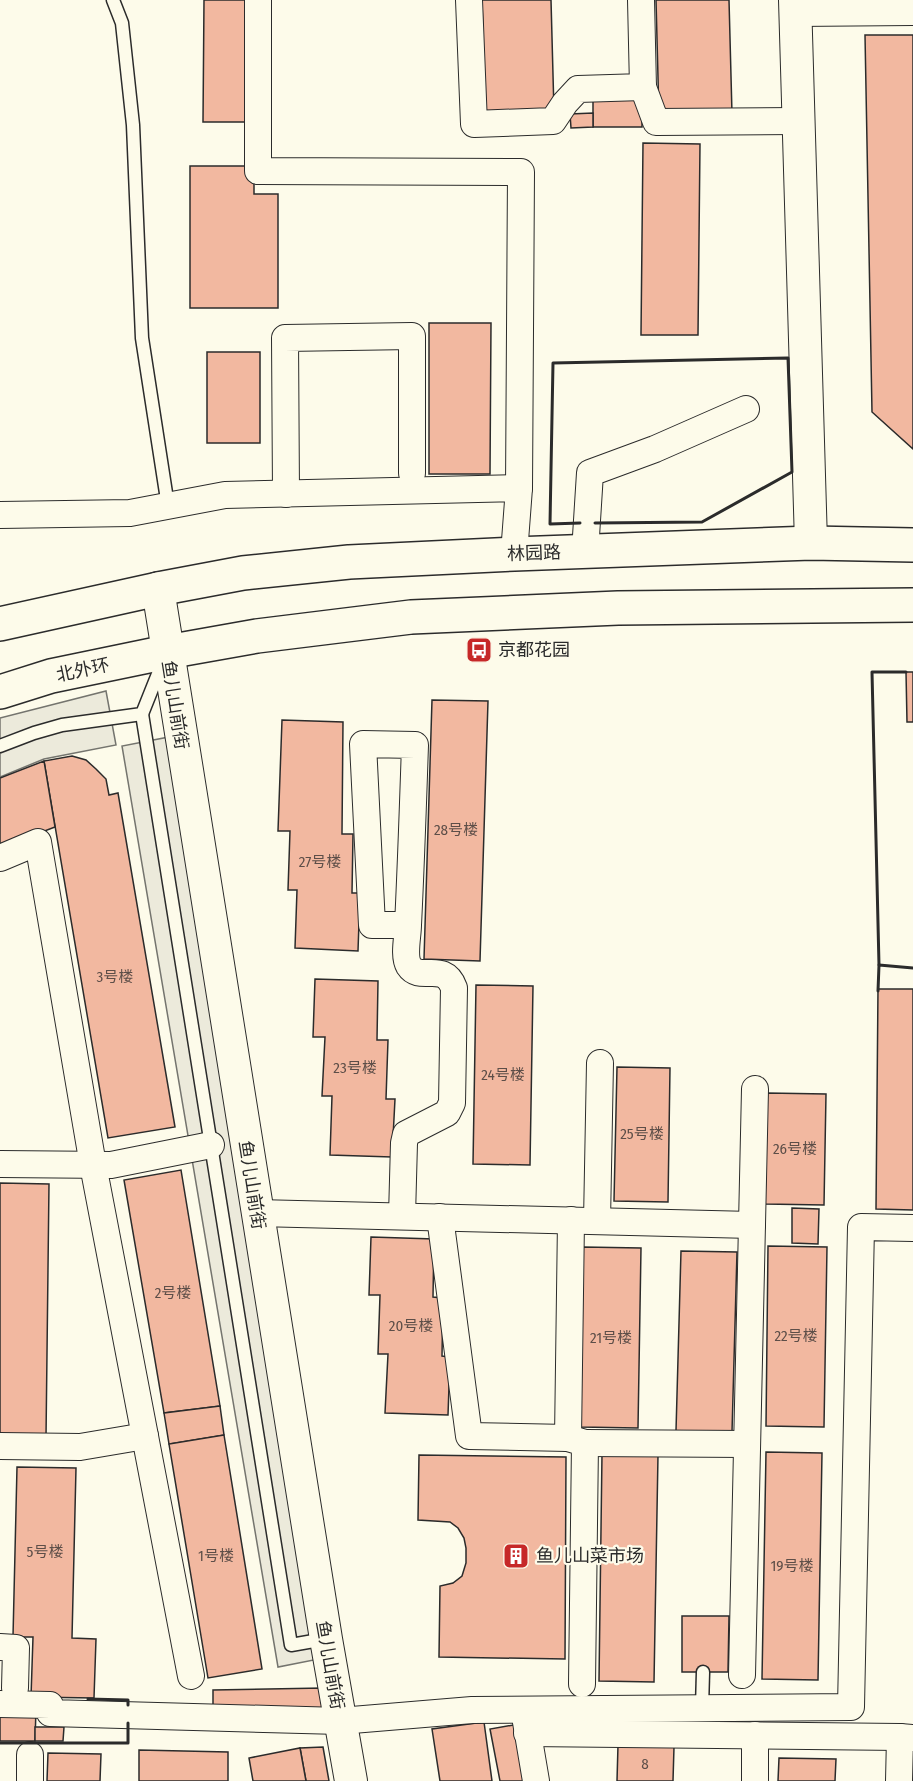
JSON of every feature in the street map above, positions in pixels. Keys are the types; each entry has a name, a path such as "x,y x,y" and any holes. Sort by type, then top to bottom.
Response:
{"main road":[{"name":"林园路","path":"158,589 243,573 349,562 811,543 913,545"},
{"path":"0,624 158,589"},
{"path":"167,652 257,636 411,617 618,608 913,605"},
{"name":"北外环","path":"0,692 51,676 167,652"}],"street":[{"path":"258,0 258,171 521,172 519,489 514,554"},
{"path":"469,0 474,124 553,121 578,89 642,87"},
{"path":"641,0 642,87 656,123 798,121"},
{"path":"811,543 795,6 913,12"},
{"path":"286,494 285,338 412,336 412,473"},
{"path":"585,552 590,473 656,449 746,409"},
{"path":"0,515 130,513 225,495 519,489"},
{"name":"鱼儿山前街","path":"158,589 257,1213 351,1781"},
{"path":"402,1216 406,1134 447,1113 452,1103 454,988 451,980 441,973 418,972 410,967 407,958 415,745 363,744 372,925 408,925"},
{"path":"0,858 38,842 93,1165 191,1676"},
{"path":"597,1221 600,1063"},
{"path":"741,1675 755,1089"},
{"path":"0,1164 111,1165 211,1145"},
{"path":"257,1213 752,1225"},
{"path":"440,1217 469,1436 576,1440 703,1438 747,1444"},
{"path":"571,1220 582,1684"},
{"path":"526,1721 702,1708 851,1707 861,1227 913,1228"},
{"path":"0,1446 80,1447 145,1436"},
{"path":"0,1647 16,1648 7,1696 50,1705 50,1713 340,1720 472,1710 526,1721 755,1735 906,1737 899,1781"},
{"path":"526,1721 536,1781"},
{"path":"755,1735 755,1781"},
{"path":"30,1755 30,1781"}],"lane":[{"path":"113,0 122,23 133,125 142,338 168,506"},
{"path":"167,652 142,714 291,1645 326,1639"},
{"path":"0,746 62,725 142,714"},
{"path":"702,1708 704,1672"}],"shaded area":[{"path":"106,691 116,745 44,759 0,777 0,718"},
{"path":"169,737 319,1659 278,1667 122,746"}],"building":[{"path":"204,0 250,0 249,122 203,122"},
{"path":"482,0 551,0 554,112 485,114"},
{"path":"656,0 729,0 732,114 659,116"},
{"path":"865,35 913,35 913,449 872,412"},
{"path":"642,98 642,127 593,127 593,99"},
{"path":"593,113 593,127 571,128 570,114"},
{"path":"643,143 700,144 698,335 641,335"},
{"path":"190,166 254,166 254,194 278,194 278,308 190,308"},
{"path":"429,323 491,323 490,474 429,474"},
{"path":"207,352 260,352 260,443 207,443"},
{"path":"906,672 913,672 913,722 907,722"},
{"path":"432,700 488,701 480,961 424,959"},
{"path":"282,720 343,722 342,834 353,834 352,893 360,893 358,951 295,948 297,890 288,890 290,831 278,831"},
{"path":"72,756 86,760 106,779 109,795 118,793 175,1127 108,1138 44,761"},
{"path":"44,761 55,827 0,848 0,778"},
{"path":"315,979 378,981 377,1040 388,1040 386,1099 395,1099 392,1157 330,1155 332,1096 322,1096 325,1037 313,1037"},
{"path":"476,985 533,986 530,1165 473,1164"},
{"path":"878,989 913,989 913,1210 876,1209"},
{"path":"617,1067 670,1068 668,1202 614,1201"},
{"path":"767,1093 826,1094 824,1205 765,1204"},
{"path":"181,1170 220,1406 164,1413 124,1180"},
{"path":"0,1183 49,1184 46,1438 0,1437"},
{"path":"792,1208 819,1209 818,1244 792,1243"},
{"path":"371,1237 434,1239 433,1297 443,1298 442,1356 450,1357 448,1415 385,1413 388,1354 378,1354 380,1295 369,1295"},
{"path":"768,1246 827,1247 824,1427 766,1426"},
{"path":"583,1247 641,1248 638,1428 580,1427"},
{"path":"681,1251 737,1252 732,1432 676,1431"},
{"path":"220,1406 224,1435 169,1444 164,1413"},
{"path":"224,1435 262,1669 208,1678 169,1444"},
{"path":"766,1452 822,1453 818,1680 762,1679"},
{"path":"602,1454 658,1455 654,1682 599,1681"},
{"name":"鱼儿山菜市场","path":"419,1455 566,1457 565,1659 439,1657 440,1586 453,1583 462,1576 466,1563 466,1548 464,1538 458,1528 450,1522 418,1520"},
{"path":"17,1467 76,1468 72,1638 96,1639 94,1698 31,1697 33,1637 13,1637"},
{"path":"682,1616 729,1616 728,1672 682,1672"},
{"path":"323,1688 324,1709 213,1710 213,1690"},
{"path":"0,1708 36,1709 35,1741 0,1741"},
{"path":"484,1722 492,1781 440,1781 432,1729"},
{"path":"519,1724 529,1781 500,1781 490,1729"},
{"path":"35,1727 64,1727 63,1741 35,1741"},
{"path":"618,1745 674,1747 673,1781 617,1781"},
{"path":"323,1747 329,1781 306,1781 300,1748"},
{"path":"300,1748 306,1781 253,1781 249,1758"},
{"path":"139,1750 228,1752 228,1781 139,1781"},
{"path":"48,1753 101,1754 100,1781 47,1781"},
{"path":"779,1758 836,1759 835,1781 778,1781"}],"wall":[{"path":"580,523 550,524 553,363 788,358 792,472 702,522 595,523"},
{"path":"879,965 872,672 906,672"},
{"path":"878,991 879,965 913,968"},
{"path":"88,1699 128,1700 128,1705"},
{"path":"0,1743 128,1743 128,1723"}],"place":[{"name":"京都花园","path":"479,650"},
{"name":"鱼儿山菜市场","path":"516,1556"}]}
